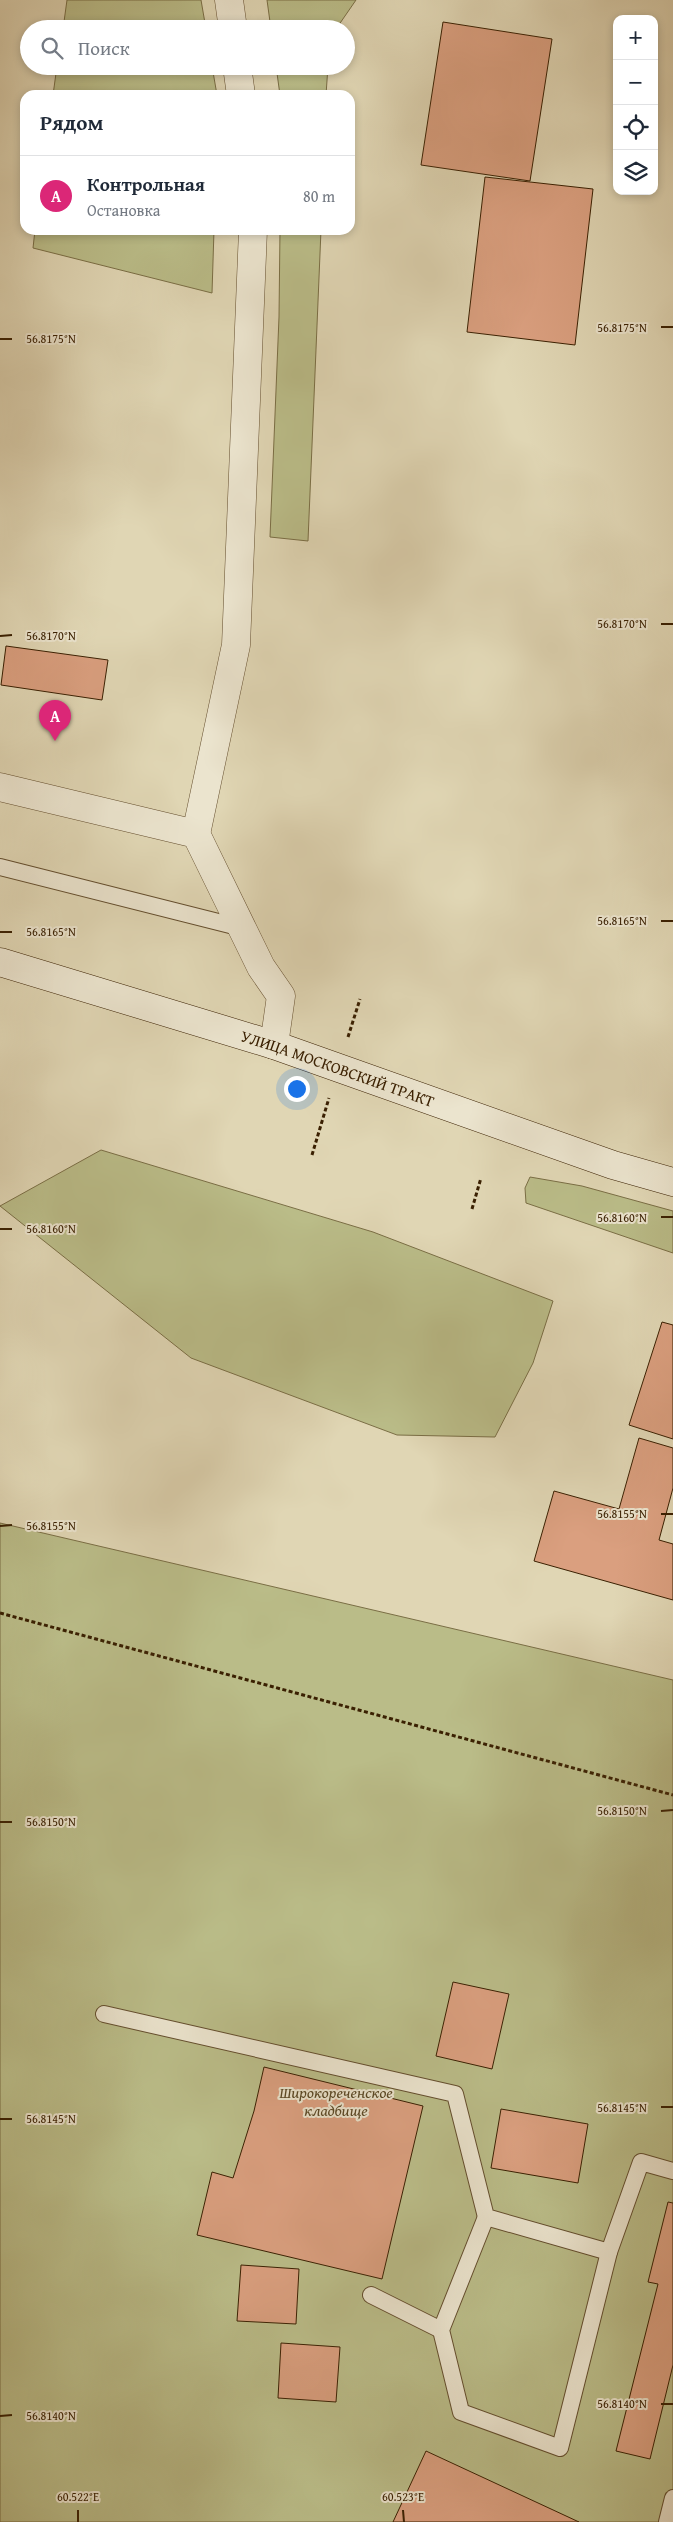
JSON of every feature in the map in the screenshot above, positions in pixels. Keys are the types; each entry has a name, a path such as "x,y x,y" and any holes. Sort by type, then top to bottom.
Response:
{"street":[{"path":"229,0 232,20"},
{"path":"238,75 240,90"},
{"path":"254,235 236,645 196,834 261,967 281,996 274,1045"},
{"path":"0,787 196,834"},
{"name":"УЛИЦА МОСКОВСКИЙ ТРАКТ","path":"0,962 274,1045 604,1162 673,1182"}],"lane":[{"path":"0,867 242,928"},
{"path":"104,2014 455,2094 486,2217 441,2330 461,2412 560,2448 609,2252 641,2162 673,2171"},
{"path":"486,2217 609,2252"},
{"path":"371,2295 441,2330"},
{"path":"667,2522 673,2498"}],"path":[{"path":"472,1209 481,1178"},
{"path":"0,1613 673,1795"}],"green space":[{"path":"67,0 201,0 204,20 64,20"},
{"path":"267,0 356,0 342,20 270,20"},
{"path":"56,75 214,75 216,90 54,90"},
{"path":"277,75 327,75 326,90 279,90"},
{"path":"34,235 214,235 212,293 33,248"},
{"path":"280,235 321,235 308,541 270,537 279,317"},
{"path":"101,1150 373,1232 553,1301 533,1363 495,1437 397,1435 191,1358 0,1206"},
{"path":"530,1177 582,1186 673,1211 673,1253 526,1203 525,1188"},
{"name":"Широкореченское кладбище","path":"0,1523 673,1680 673,2522 0,2522"}],"building":[{"path":"443,22 552,39 530,181 421,165"},
{"path":"485,177 593,189 575,345 467,332"},
{"path":"6,646 108,660 102,700 1,685"},
{"path":"662,1322 673,1325 673,1439 629,1425"},
{"path":"639,1438 673,1448 673,1488 659,1540 673,1544 673,1600 534,1561 554,1491 619,1509"},
{"path":"453,1982 509,1994 492,2069 436,2056"},
{"path":"264,2067 423,2106 382,2279 197,2235 212,2172 233,2178 254,2111"},
{"path":"501,2109 588,2124 578,2183 491,2168"},
{"path":"668,2202 673,2203 673,2365 650,2459 616,2451 658,2284 648,2282"},
{"path":"241,2265 299,2269 296,2324 237,2321"},
{"path":"281,2343 340,2347 336,2402 278,2398"},
{"path":"426,2451 579,2522 393,2522"}],"place":[{"name":"Контрольная","path":"55,741"}]}
